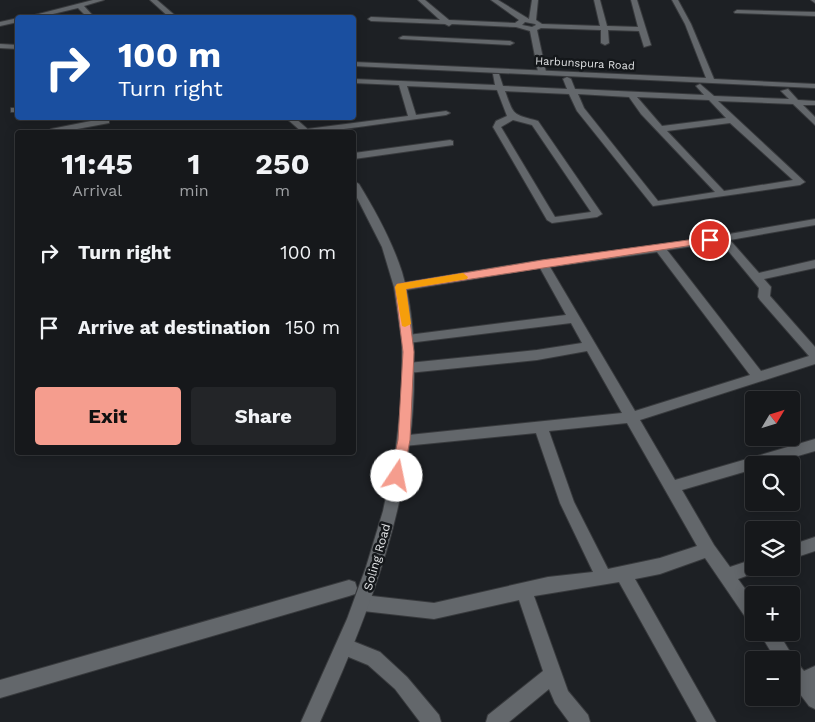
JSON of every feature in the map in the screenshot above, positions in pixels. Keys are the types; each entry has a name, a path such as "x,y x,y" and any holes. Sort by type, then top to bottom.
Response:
{"street":[{"path":"38,15 101,0"},
{"path":"153,0 171,15"},
{"path":"421,0 449,23"},
{"path":"494,0 521,23 523,28 642,29"},
{"path":"532,20 534,16 534,0"},
{"path":"597,0 604,28 605,43"},
{"path":"634,0 647,45"},
{"path":"675,0 688,24 711,81"},
{"path":"79,5 89,15"},
{"path":"737,12 815,14"},
{"path":"371,19 449,23 521,23 532,20 540,24 536,35 542,72"},
{"path":"0,24 15,21"},
{"path":"447,40 449,23"},
{"path":"402,38 510,43"},
{"path":"0,46 15,47"},
{"path":"0,51 15,52"},
{"name":"Harbunspura Road","path":"356,64 711,81 815,92"},
{"name":"Harbunspura Road","path":"356,69 660,85 783,88 815,86"},
{"path":"496,76 508,112 512,117 535,123 597,214 552,220 496,127 512,117"},
{"path":"567,80 580,109 656,204 800,182 732,120 700,86"},
{"path":"356,82 815,102"},
{"path":"402,83 413,117"},
{"path":"660,85 663,96"},
{"path":"783,88 815,122"},
{"path":"631,94 722,194"},
{"path":"321,130 446,113"},
{"path":"292,120 305,130"},
{"path":"661,129 732,120"},
{"path":"63,130 107,122"},
{"path":"356,156 450,143"},
{"name":"Soling Road","path":"310,722 363,603 390,512 404,440 408,339 400,287 383,240 356,188"},
{"path":"400,287 542,264 660,248 815,222"},
{"path":"723,238 765,287 764,298 815,355"},
{"path":"660,248 758,376"},
{"path":"542,264 708,550 745,602"},
{"path":"756,277 815,264"},
{"path":"408,339 574,318"},
{"path":"408,368 537,355 591,346"},
{"path":"404,440 631,417 815,359"},
{"path":"541,427 567,503 604,578"},
{"path":"672,488 815,445"},
{"path":"800,549 815,544"},
{"path":"363,603 434,610 660,566 708,550"},
{"path":"726,576 745,569"},
{"path":"623,574 707,722"},
{"path":"0,689 348,588"},
{"path":"524,591 561,697 581,722"},
{"path":"344,647 374,658 401,682 432,722"},
{"path":"495,722 553,674"},
{"path":"803,674 815,700"}],"slow traffic":[{"path":"405,324 400,287 463,277"}],"route":[{"path":"397,476 404,440 408,402 409,352 400,287 710,240"}]}
